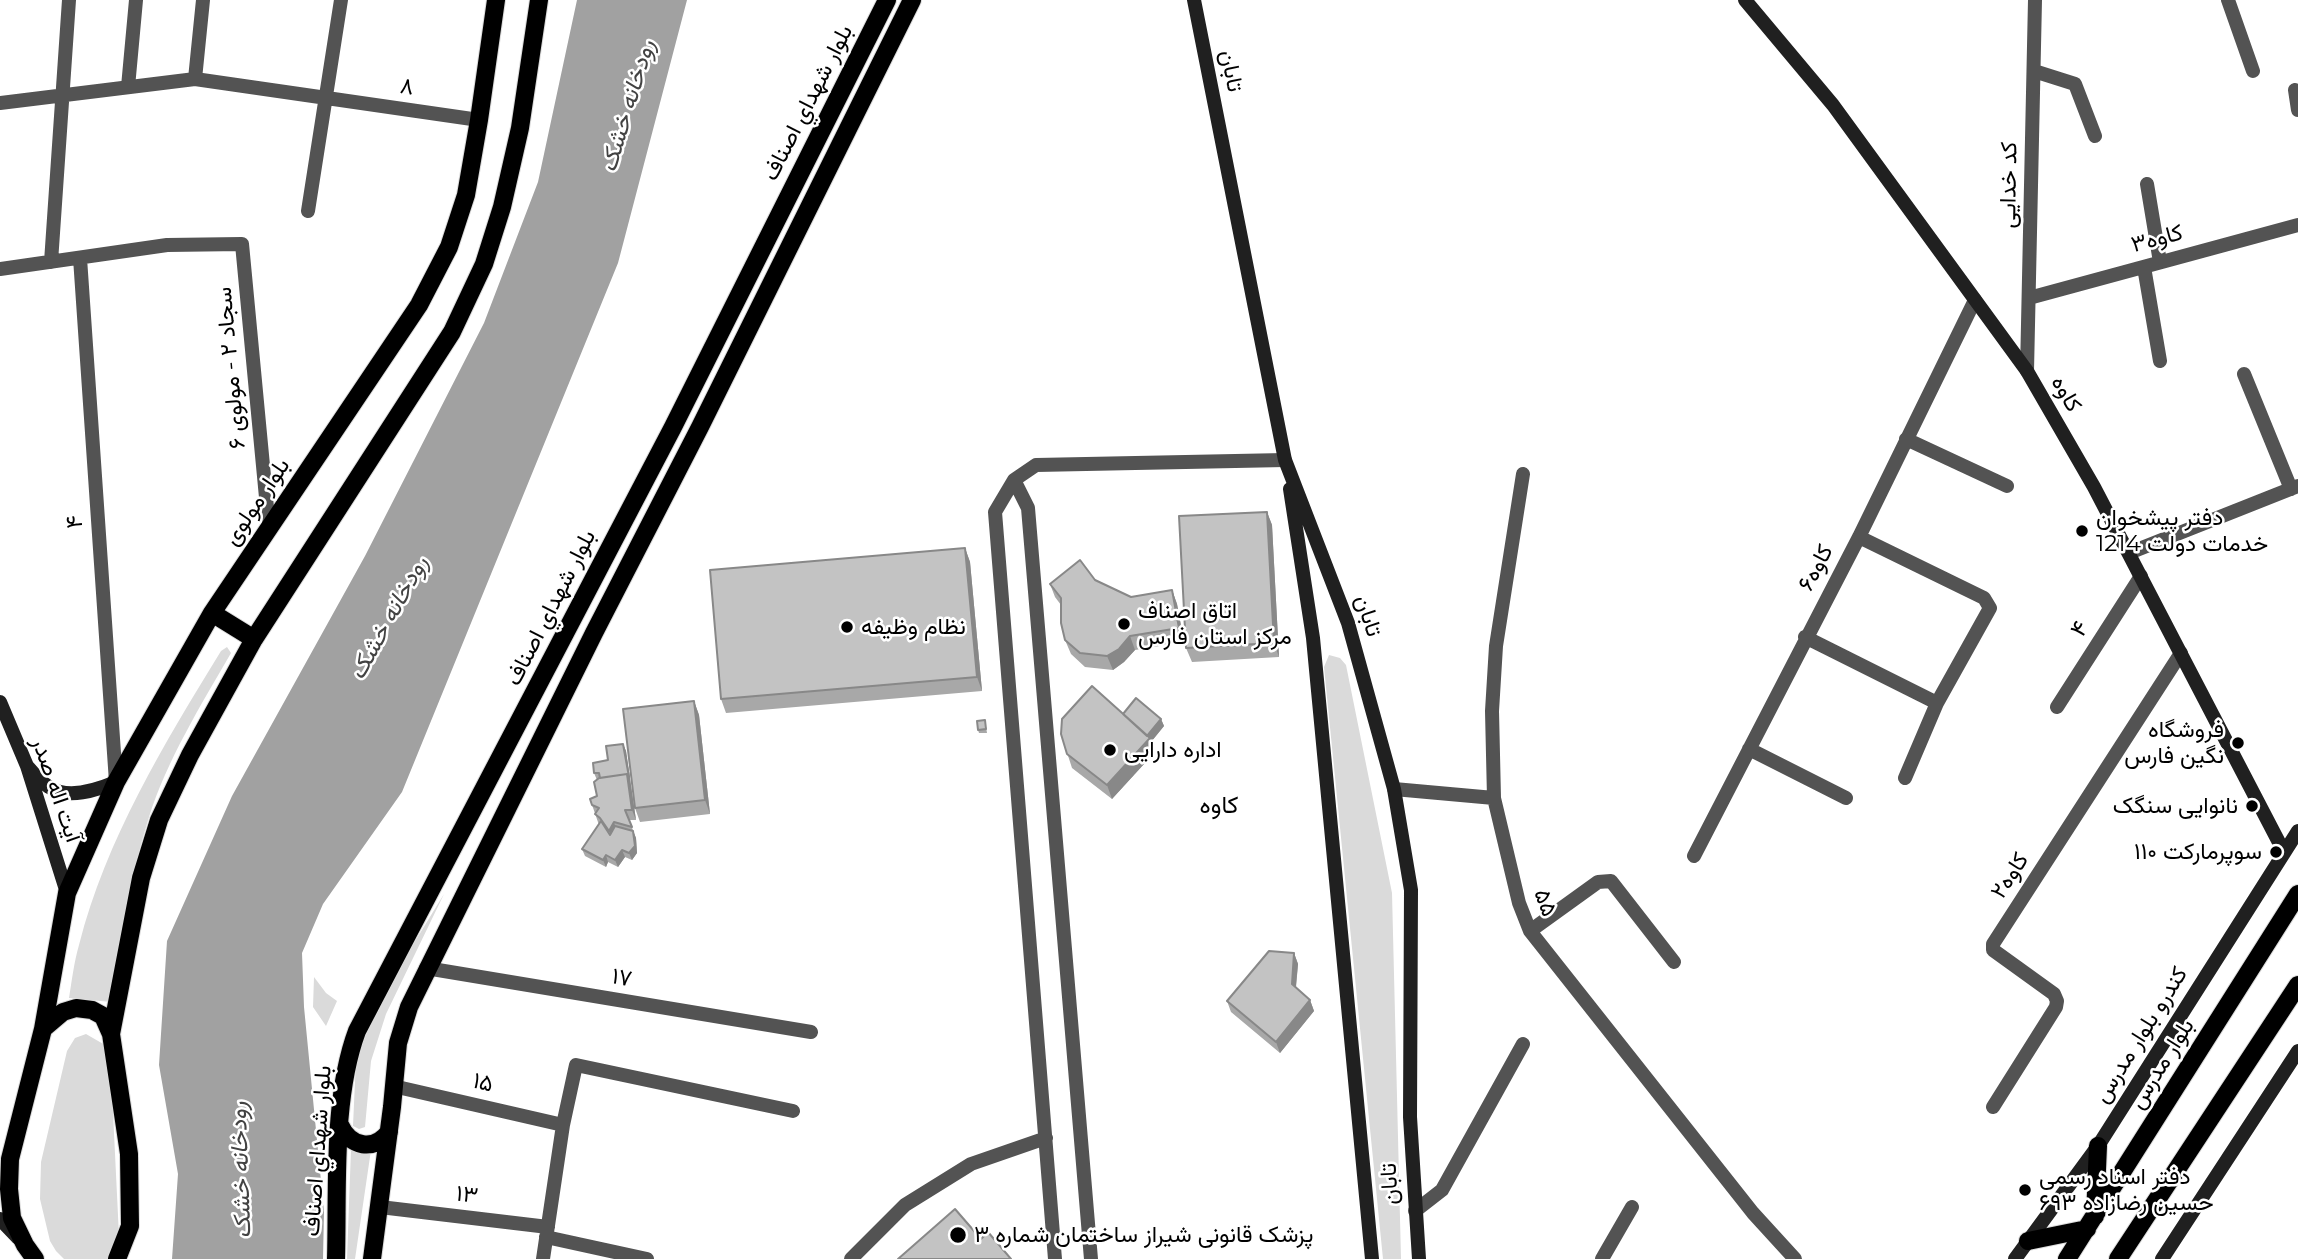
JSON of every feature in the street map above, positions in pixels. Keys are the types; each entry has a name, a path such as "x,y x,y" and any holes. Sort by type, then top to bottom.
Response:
{"main road":[{"name":"بلوار مولوی","path":"30,1252 12,1217 5,1162 43,1029 67,893 116,782 212,613 419,305 450,247 466,195 496,0"},
{"path":"111,1034 136,901 159,820 190,755 254,639 452,332 484,264 502,207 520,128 539,0"},
{"name":"بلوار شهداي اصناف","path":"336,1259 340,1125 346,1070 358,1031 673,427 887,0"},
{"name":"بلوار شهداي اصناف","path":"372,1259 398,1043 409,1007 426,968 700,427 912,0"},
{"path":"212,613 254,639"},
{"name":"بلوار مدرس","path":"2067,1259 2298,894"},
{"path":"2118,1259 2298,985"},
{"path":"43,1029 63,1012 76,1008 92,1010 103,1016 111,1034 129,1154 128,1259"},
{"path":"340,1125 348,1139 363,1145 378,1142 389,1132"},
{"path":"2028,1241 2091,1223 2098,1146"},
{"path":"117,1259 130,1226"}],"street":[{"path":"51,262 69,0"},
{"path":"128,87 136,0"},
{"path":"195,79 203,0"},
{"path":"308,211 341,0"},
{"name":"تابان","path":"1194,0 1285,460 1348,623 1394,789 1411,890 1409,1050 1419,1259"},
{"name":"کد خدایی","path":"2027,371 2035,0"},
{"path":"2228,0 2253,71"},
{"name":"کاوه","path":"1749,2 1833,105 2027,371 2095,487 2284,852"},
{"path":"2034,71 2075,84 2095,136"},
{"path":"0,103 195,79 327,98"},
{"path":"2295,90 2298,110"},
{"name":"۸","path":"327,98 479,120"},
{"path":"2147,184 2160,262"},
{"name":"کاوه۳","path":"2029,298 2298,225"},
{"name":"سجاد ۲ - مولوی ۶","path":"80,258 167,245 242,244 268,529"},
{"path":"0,269 80,258"},
{"name":"۴","path":"80,258 116,782"},
{"path":"2144,267 2160,361"},
{"name":"کاوه۶","path":"1694,856 1859,537 1975,300"},
{"path":"2129,553 2294,488 2244,374"},
{"path":"1906,439 2007,486"},
{"path":"1055,1259 995,512 1014,480 1036,465 1285,460 1313,638 1372,1259"},
{"name":"۵۵","path":"1523,474 1496,646 1492,711 1494,798 1519,902 1530,931 1754,1213 1795,1259"},
{"path":"1014,480 1028,508 1091,1259"},
{"path":"1859,537 1984,598 1990,608 1937,703 1905,778"},
{"name":"۴","path":"2057,707 2141,576"},
{"path":"1805,637 1937,703"},
{"name":"کاوه۲","path":"1993,1107 2056,1007 2057,1001 2054,994 1993,950 1993,944 2181,653"},
{"name":"آیت اله صدر","path":"0,702 27,766 67,893"},
{"path":"1749,749 1846,797"},
{"path":"27,766 50,789 65,793 94,792 116,782"},
{"path":"1394,789 1494,798"},
{"name":"کندرو بلوار مدرس","path":"2015,1259 2098,1146 2298,831"},
{"path":"1530,931 1598,882 1611,881 1674,962"},
{"name":"۱۷","path":"426,968 811,1032"},
{"path":"1415,1211 1442,1190 1523,1044"},
{"path":"2162,1259 2298,1051"},
{"path":"543,1259 563,1125 576,1065 793,1111"},
{"name":"۱۵","path":"393,1086 563,1125"},
{"path":"851,1259 905,1205 960,1170 1045,1138"},
{"path":"1602,1259 1632,1206"},
{"name":"۱۳","path":"380,1207 547,1232 647,1259"},
{"path":"0,1219 30,1252"}],"shaded area":[{"path":"227,647 231,653 175,754 149,817 126,908 111,1002 69,998 77,951 105,867 121,830 158,757 221,651"},
{"path":"1329,655 1340,658 1346,665 1392,893 1401,1259 1383,1259 1324,667"},
{"path":"444,894 386,1014 371,1061 365,1127 359,1129 353,1126 356,1059 387,987"},
{"path":"314,977 326,993 337,1001 326,1026 313,1007"},
{"path":"86,1034 105,1045 112,1092 119,1236 115,1252 108,1259 64,1259 50,1241 40,1199 41,1162 67,1051 75,1038"},
{"path":"351,1149 371,1150 355,1259 347,1259"}],"water":[{"name":"رودخانه خشک","path":"577,0 687,0 618,263 402,792 323,904 302,953 304,1007 324,1212 323,1259 172,1259 178,1174 159,1065 167,941 232,796 365,556 484,323 538,182"}],"building":[{"path":"1267,512 1274,643 1186,648 1179,516"},
{"name":"نظام وظیفه","path":"965,548 977,677 721,699 710,570"},
{"name":"اتاق اصناف مرکز استان فارس","path":"1080,560 1095,580 1131,597 1172,590 1179,628 1130,636 1119,649 1107,656 1080,653 1065,640 1061,623 1061,598 1050,584"},
{"name":"اداره دارایی","path":"1092,686 1150,738 1107,785 1067,754 1061,734 1062,719"},
{"path":"1136,698 1161,719 1147,736 1123,714"},
{"path":"694,701 705,800 635,808 623,709"},
{"path":"985,720 986,729 978,730 977,721"},
{"path":"623,744 629,777 627,774 600,778 599,773 594,773 593,763 608,760 606,746"},
{"path":"627,774 632,810 625,810 632,827 614,822 609,831 595,814 599,808 592,805 590,799 597,796 594,782 599,778"},
{"path":"601,821 610,835 615,826 633,831 635,846 629,853 622,850 615,860 606,855 603,860 582,849"},
{"path":"1269,951 1294,953 1292,984 1310,1000 1276,1042 1227,1001"},
{"path":"955,1209 981,1239 988,1232 1011,1259 898,1259"}],"place":[{"name":"دفتر پیشخوان خدمات دولت 1214","path":"2082,531"},
{"name":"اتاق اصناف مرکز استان فارس","path":"1124,624"},
{"name":"نظام وظیفه","path":"847,627"},
{"name":"فروشگاه نگین فارس","path":"2238,743"},
{"name":"اداره دارایی","path":"1110,750"},
{"name":"نانوایی سنگک","path":"2252,806"},
{"name":"سوپرمارکت ۱۱۰","path":"2276,852"},
{"name":"دفتر اسناد رسمی ۶۹۳ حسین رضازاده","path":"2025,1190"},
{"name":"پزشک قانونی شیراز ساختمان شماره ٣","path":"958,1235"}],"district":[{"name":"کاوه","path":"1219,806"}]}
